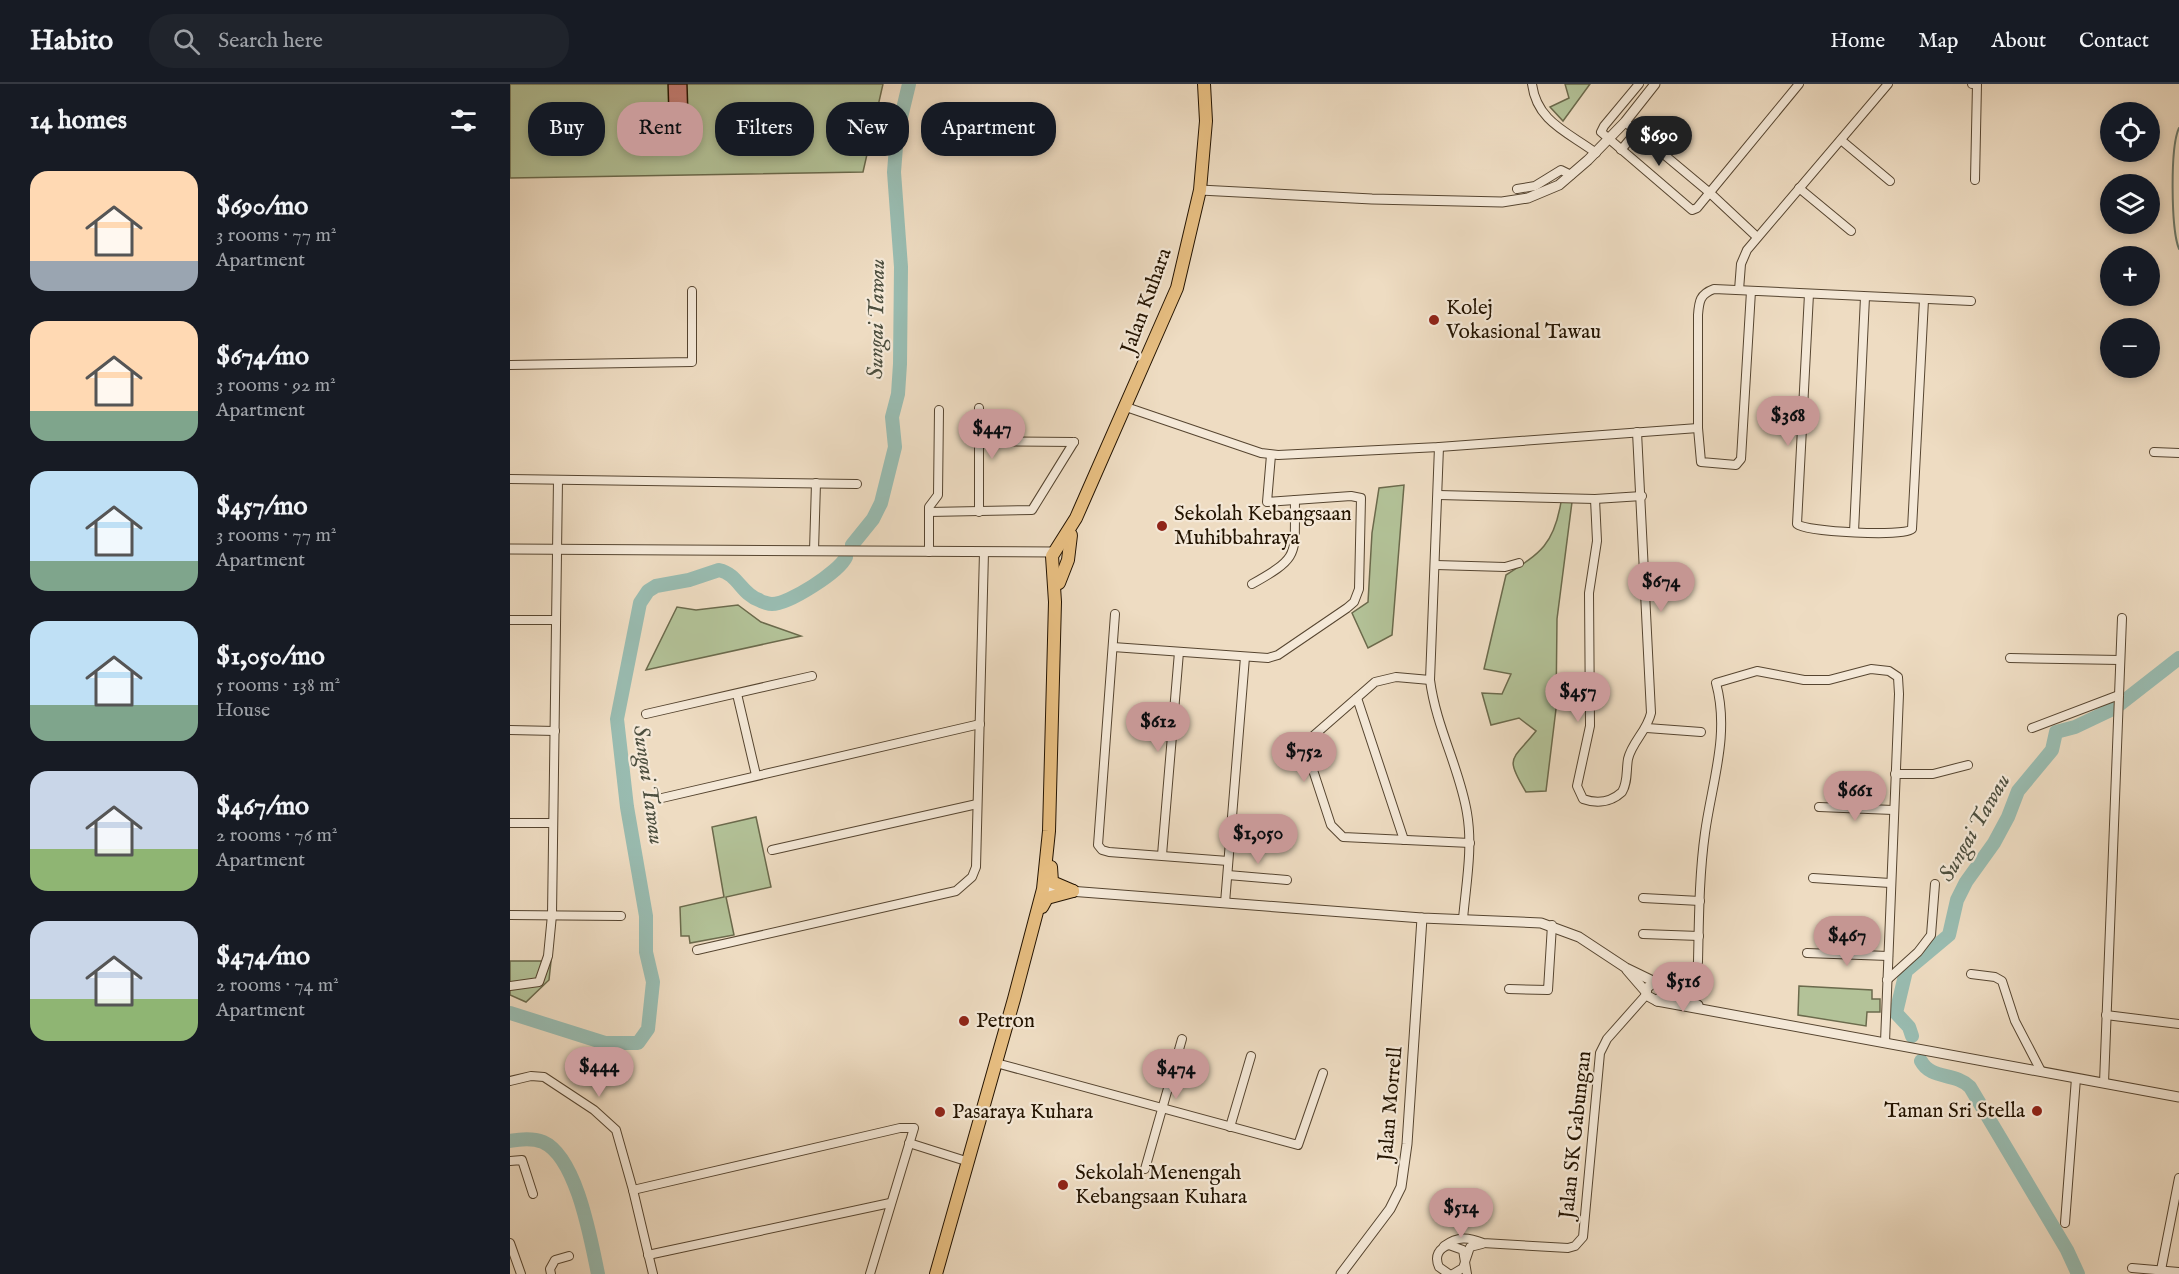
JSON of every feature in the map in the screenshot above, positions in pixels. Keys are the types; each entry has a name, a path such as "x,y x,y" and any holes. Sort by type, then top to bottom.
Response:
{"main road":[{"name":"Jalan Kuhara","path":"1049,831 1058,558 1177,288 1200,190 1206,121 1204,84"},
{"path":"936,1274 1037,915 1043,889 1049,831"},
{"path":"1049,831 1053,838 1051,879 1072,891"},
{"path":"1037,915 1047,898 1072,891"}],"street":[{"path":"1532,84 1536,103 1547,120 1596,153"},
{"path":"1639,84 1602,129 1609,139 1689,210 1697,208 1799,84"},
{"path":"1200,190 1502,202 1539,194 1559,185 1596,153 1625,122 1655,84"},
{"path":"1739,290 1742,258 1757,237 1888,84"},
{"path":"1972,84 1977,84 1975,180"},
{"path":"1625,122 1710,193 1757,237"},
{"path":"1621,150 1636,132"},
{"path":"1841,140 1890,181"},
{"path":"1517,189 1535,186 1559,171 1571,175"},
{"path":"1799,188 1851,231"},
{"path":"1750,291 1739,464 1701,462 1698,428 1698,315 1701,297 1705,292 1714,289 1971,301"},
{"path":"510,365 692,362 692,291"},
{"path":"1809,294 1797,524 1808,529 1854,532 1904,533 1912,529 1924,300"},
{"path":"1854,532 1865,297"},
{"path":"1126,407 1270,455 1439,447 1698,428"},
{"path":"979,408 979,512"},
{"path":"928,552 929,512 938,495 939,410"},
{"path":"1595,499 1597,541 1589,593 1590,726 1577,786 1583,800 1604,801 1622,792 1631,750 1647,728 1652,699 1637,432"},
{"path":"929,512 1032,510 1074,442 979,441"},
{"path":"1439,447 1439,495 1430,680 1436,713 1467,810 1470,843 1463,919"},
{"path":"2154,452 2179,453"},
{"path":"1113,647 1245,657 1278,655 1347,608 1358,596 1361,498 1351,496 1267,502 1270,455"},
{"path":"510,480 857,484"},
{"path":"510,986 534,985 542,978 548,956 552,915 558,480"},
{"path":"814,551 816,483"},
{"path":"1439,495 1595,499 1642,496"},
{"path":"1252,584 1283,566 1292,554 1295,500"},
{"path":"510,549 984,552 1029,553 1058,558"},
{"path":"697,950 956,891 972,877 976,867 984,552"},
{"path":"1436,565 1505,567 1519,563"},
{"path":"1115,614 1098,845 1102,850 1228,861"},
{"path":"2104,1083 2122,618"},
{"path":"510,620 556,620"},
{"path":"1162,855 1179,652"},
{"path":"1225,903 1245,657"},
{"path":"2010,658 2120,660"},
{"path":"1681,997 1695,973 1705,834 1722,741 1723,716 1716,682 1757,671 1818,681 1840,678 1871,669 1895,674 1899,688 1885,1042"},
{"path":"646,714 812,676"},
{"path":"1430,680 1404,677 1382,679 1312,737 1308,745 1308,752 1331,825 1343,837 1470,843"},
{"path":"737,694 756,776"},
{"path":"1357,698 1404,840"},
{"path":"2032,728 2119,698"},
{"path":"662,798 980,724"},
{"path":"1647,728 1701,732"},
{"path":"510,730 555,731"},
{"path":"1895,774 1933,774 1968,765"},
{"path":"772,850 977,804"},
{"path":"1819,807 1893,810"},
{"path":"510,823 553,823"},
{"path":"1228,875 1287,880"},
{"path":"1813,878 1890,883"},
{"path":"1887,980 1918,952 1931,935 1935,884"},
{"path":"1043,889 1422,918 1517,921 1552,925 1579,937 1663,989 1714,1012"},
{"path":"1643,898 1700,901"},
{"path":"510,915 621,916"},
{"name":"Jalan Morrell","path":"1341,1274 1390,1209 1401,1187 1411,1101 1422,918"},
{"path":"1509,989 1548,990 1552,925"},
{"path":"1643,934 1699,936"},
{"path":"1807,952 1888,956"},
{"path":"1626,968 1650,997 1714,1012 2179,1097"},
{"path":"1971,974 1995,977 2002,981 2015,1021 2041,1071"},
{"path":"1650,997 1648,985 1653,983"},
{"path":"1650,997 1663,996 1663,989"},
{"name":"Jalan SK Gabungan","path":"1444,1246 1460,1238 1483,1243 1561,1248 1575,1246 1583,1237 1600,1053 1607,1039 1650,997"},
{"path":"2106,1015 2179,1024"},
{"path":"1145,1169 1182,1040"},
{"path":"1230,1127 1251,1056"},
{"path":"996,1063 1298,1145 1323,1073"},
{"path":"510,1081 531,1076 544,1077 594,1110 616,1130 653,1274"},
{"path":"2065,1223 2076,1078"},
{"path":"633,1190 900,1128 914,1128 870,1274"},
{"path":"909,1143 969,1162"},
{"path":"510,1161 522,1160 533,1194"},
{"path":"2161,1270 2179,1178"},
{"path":"648,1255 890,1203"},
{"path":"1467,1274 1466,1260 1460,1247 1444,1246 1436,1258 1447,1273 1463,1268 1466,1260 1470,1247 1483,1243"},
{"path":"510,1244 521,1274"},
{"path":"551,1274 550,1269 555,1260 569,1256"},
{"path":"2132,1268 2179,1272"}],"green space":[{"path":"510,84 883,84 879,102 826,102 826,156 867,156 863,172 510,178"},
{"path":"1565,84 1590,84 1563,121 1550,107 1569,98"},
{"path":"1404,485 1392,635 1368,648 1352,613 1368,602 1372,533 1379,488"},
{"path":"1561,502 1572,502 1557,619 1556,709 1546,791 1526,792 1513,765 1516,754 1536,731 1519,718 1491,725 1482,693 1502,694 1511,674 1484,669 1506,575 1544,546 1554,528"},
{"path":"738,605 761,622 801,636 646,670 677,607 696,610"},
{"path":"756,817 771,887 726,897 734,935 690,943 689,936 681,936 680,907 724,897 712,827"},
{"path":"510,961 551,961 549,980 526,1002 510,995"},
{"path":"1799,986 1872,990 1872,999 1880,999 1880,1012 1867,1012 1866,1026 1798,1015"}],"building":[{"path":"668,84 687,84 688,102 669,102"}],"waterway":[{"name":"Sungai Tawau","path":"852,545 873,519 881,503 895,447 892,417 898,394 900,364 901,267 894,172 897,134 909,84"},
{"path":"2179,128 2174,152 2173,188 2174,224 2179,249"},
{"name":"Sungai Tawau","path":"510,1013 605,1043 638,1043 648,1029 653,982 646,952 646,916 627,807 617,719 640,603 648,591 656,586 689,580 719,570 731,576 753,597 772,604 780,603 813,586 834,571 846,557"},
{"name":"Sungai Tawau","path":"1912,1036 1909,1027 1896,1013 1906,971 1949,935 1957,900 1966,882 1994,843 2008,817 2018,791 2052,750 2056,732 2075,727 2115,708 2179,658"},
{"path":"1921,1061 1931,1071 1957,1079 1970,1087 2067,1250 2078,1274"},
{"name":"Sungai Tawau","path":"510,1141 526,1139 543,1142 555,1151 565,1164 581,1201 598,1274"}],"place":[{"name":"Kolej Vokasional Tawau","path":"1434,320"},
{"name":"Sekolah Kebangsaan Muhibbahraya","path":"1162,526"},
{"name":"Petron","path":"964,1021"},
{"name":"Taman Sri Stella","path":"2037,1111"},
{"name":"Pasaraya Kuhara","path":"940,1112"},
{"name":"Sekolah Menengah Kebangsaan Kuhara","path":"1063,1185"}]}
